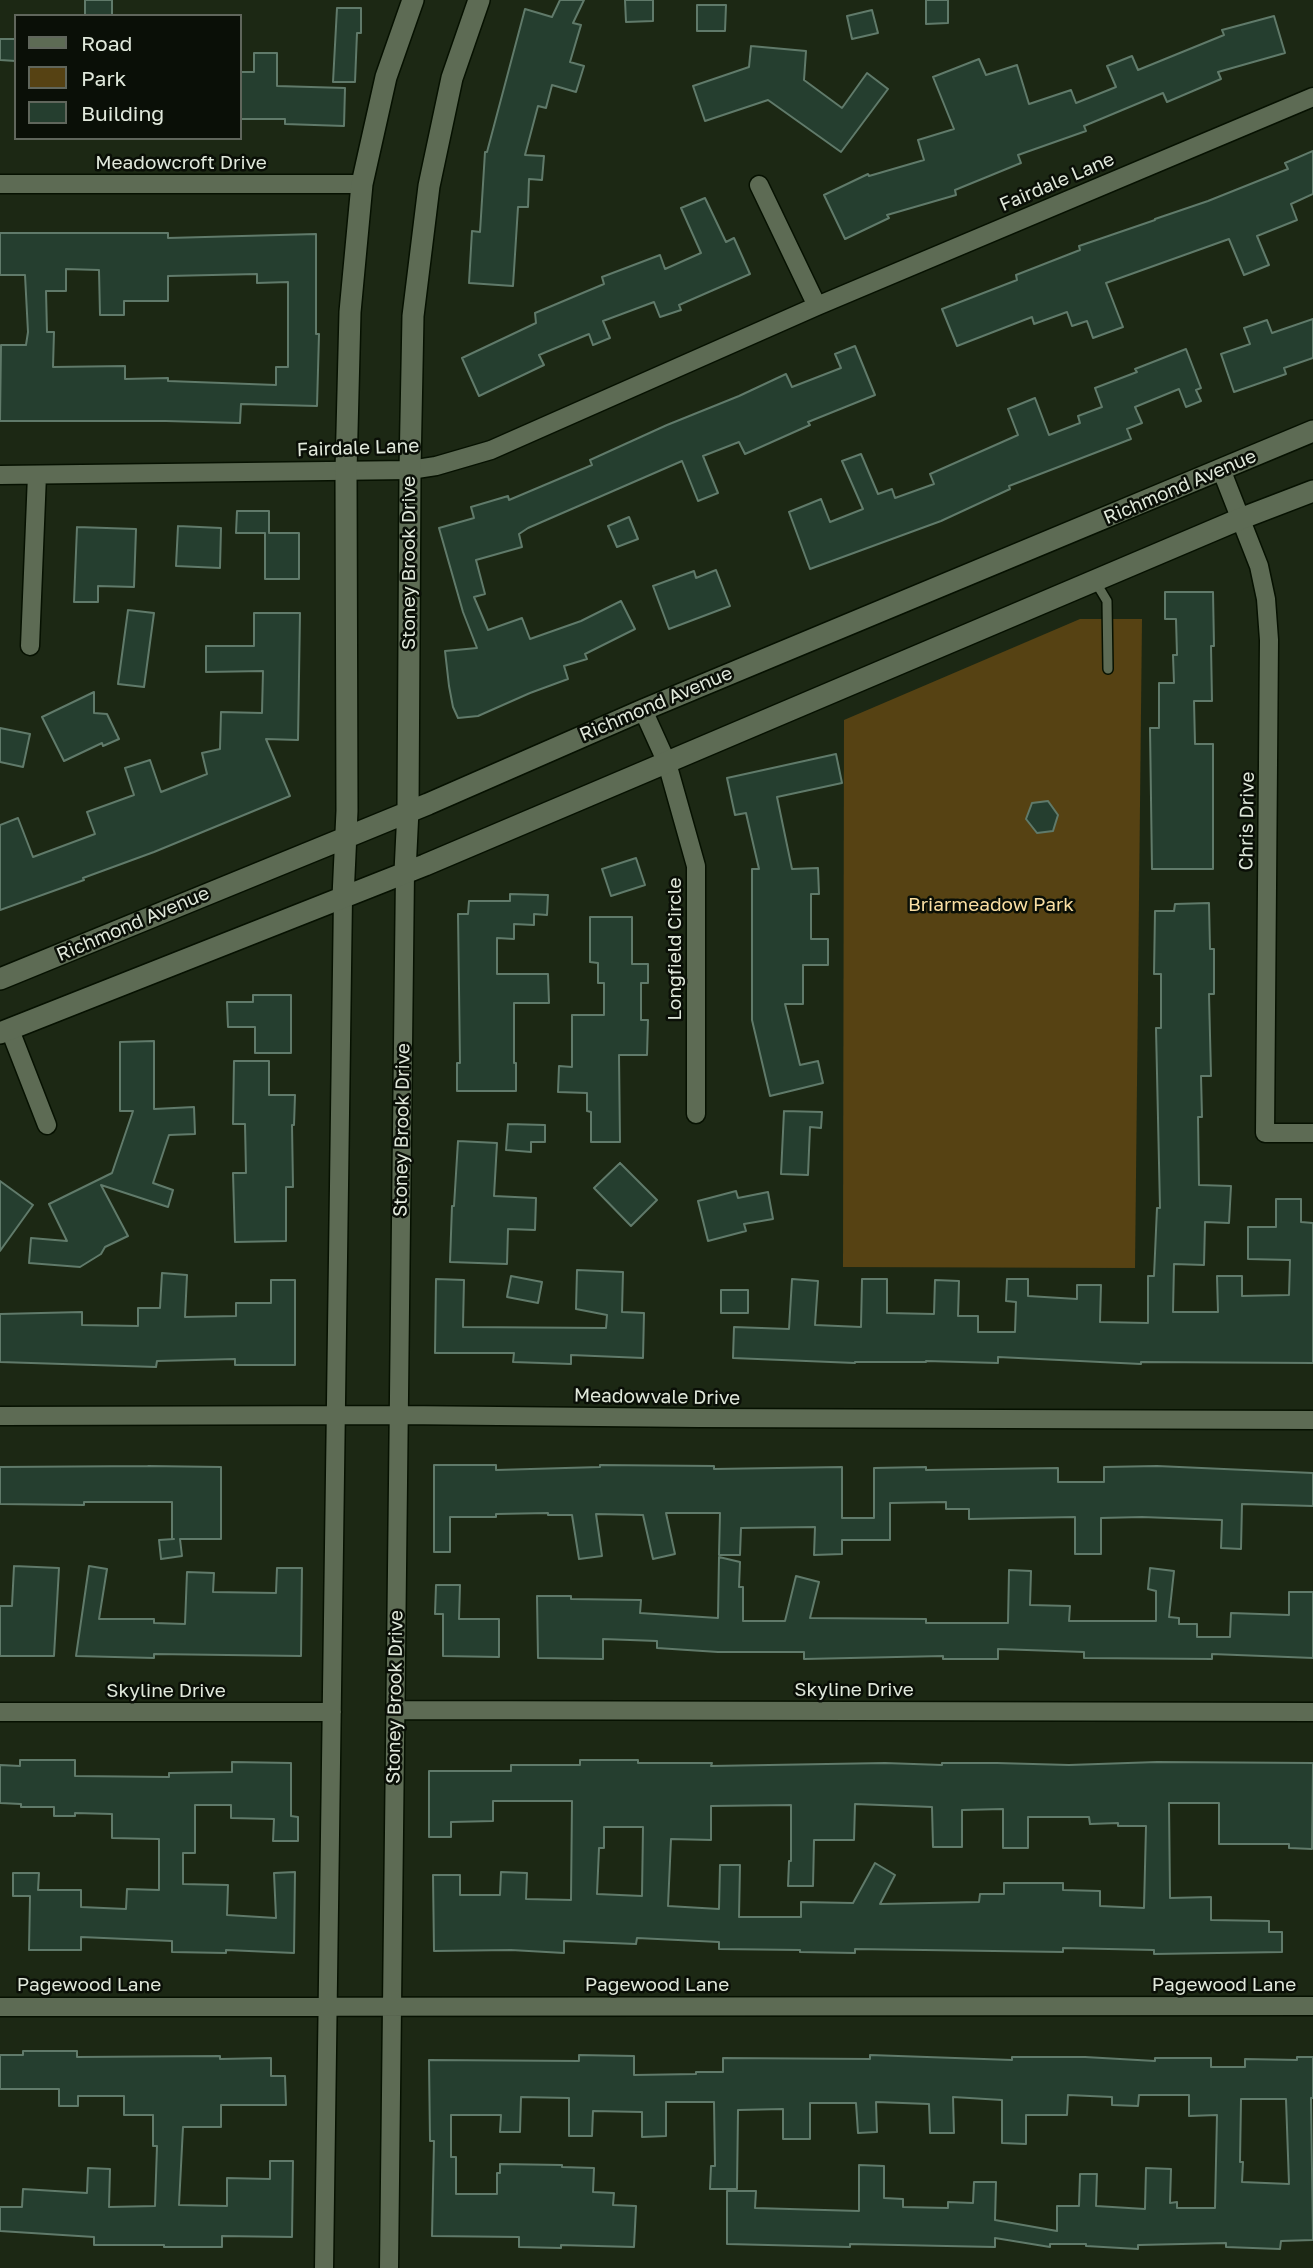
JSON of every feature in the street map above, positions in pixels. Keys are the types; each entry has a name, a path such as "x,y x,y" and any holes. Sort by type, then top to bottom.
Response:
{"main road":[{"path":"343,897 346,836 346,471 350,312 362,184 386,77 413,0"},
{"name":"Stoney Brook Drive","path":"405,872 414,316 429,186 452,78 479,0"},
{"name":"Richmond Avenue","path":"0,979 1313,431"},
{"path":"5,1032 405,872 1240,519 1313,491"}],"street":[{"name":"Fairdale Lane","path":"0,475 410,470 436,466 491,450 817,306 1313,97"},
{"name":"Meadowcroft Drive","path":"0,184 362,184"},
{"path":"759,185 817,306"},
{"name":"Chris Drive","path":"1221,469 1259,566 1266,598 1269,640 1265,1133 1313,1133"},
{"path":"30,646 37,475"},
{"name":"Longfield Circle","path":"643,710 667,763 696,866 696,1114"},
{"name":"Stoney Brook Drive","path":"388,2268 405,872"},
{"path":"324,2268 343,897"},
{"path":"5,1032 47,1125"},
{"name":"Meadowvale Drive","path":"0,1416 398,1415 1313,1420"},
{"name":"Skyline Drive","path":"395,1710 1313,1712"},
{"name":"Skyline Drive","path":"0,1712 332,1712"},
{"name":"Pagewood Lane","path":"0,2007 1313,2006"}],"lane":[{"path":"1095,581 1107,601 1108,669"}],"green space":[{"name":"Briarmeadow Park","path":"1080,619 1142,619 1135,1268 843,1267 844,720"}],"building":[{"path":"85,0 112,0 112,14 85,14"},
{"path":"560,0 584,0 573,23 581,25 570,62 584,66 576,92 552,85 546,108 538,106 525,155 544,156 542,180 529,179 528,207 518,207 513,286 469,283 472,231 480,232 485,152 525,9 552,17"},
{"path":"625,0 653,0 653,21 626,22"},
{"path":"926,0 948,0 948,23 926,24"},
{"path":"697,5 726,5 725,31 697,31"},
{"path":"337,8 361,8 355,82 333,82"},
{"path":"872,10 878,33 852,39 847,16"},
{"path":"1274,16 1285,53 1218,72 1221,79 1167,102 1163,93 1084,126 1086,131 1018,155 1021,163 955,190 956,195 887,215 889,218 845,239 824,195 868,174 869,176 924,160 918,140 954,129 933,77 979,59 986,75 1017,65 1029,104 1071,90 1076,103 1116,87 1107,66 1132,56 1138,70 1224,35 1222,30"},
{"path":"0,39 14,39 14,61 0,60"},
{"path":"751,46 806,51 804,80 842,108 867,73 888,89 841,152 768,100 705,121 693,86 749,67"},
{"path":"254,53 277,53 277,86 345,88 344,126 285,124 285,119 242,119 242,72 254,72"},
{"path":"1313,151 1313,194 1291,204 1297,220 1257,236 1269,265 1244,275 1229,239 1106,283 1123,327 1093,338 1087,321 1072,326 1067,312 1034,324 1032,317 957,346 942,309 1017,280 1016,275 1080,250 1079,246 1208,201 1288,169 1285,163"},
{"path":"705,198 726,242 734,238 750,274 679,305 681,310 660,317 654,302 603,321 610,338 593,345 589,334 539,355 544,365 479,396 462,358 536,323 535,313 604,284 602,277 660,255 665,269 701,253 681,208"},
{"path":"0,233 168,233 168,238 316,234 316,334 319,334 317,406 241,404 240,423 0,421 1,345 26,345 28,332 25,275 0,275","holes":["66,269 99,270 100,315 124,315 124,301 168,301 168,276 257,274 257,283 288,282 288,367 276,367 276,385 168,381 168,378 125,379 125,366 53,367 54,332 47,332 46,291 66,291"]},
{"path":"1313,319 1313,358 1284,368 1286,374 1234,392 1221,354 1250,344 1244,328 1267,320 1272,333"},
{"path":"855,346 875,395 808,422 810,425 745,454 739,442 703,456 718,493 698,501 682,461 528,528 519,534 522,547 476,560 485,594 474,597 488,630 522,618 530,639 581,621 621,601 635,629 585,654 587,659 564,666 568,679 478,716 458,718 453,707 445,651 477,648 463,612 439,528 474,518 471,507 508,496 509,500 592,465 590,460 786,374 792,387 841,368 835,354"},
{"path":"1186,349 1201,388 1196,390 1201,401 1186,407 1179,389 1135,407 1142,423 1127,429 1131,439 1009,486 1010,489 941,521 810,569 789,512 821,499 830,522 863,509 842,461 861,454 878,494 892,489 895,498 934,484 930,474 1018,435 1008,409 1035,398 1049,435 1080,423 1078,416 1102,407 1095,388"},
{"path":"237,511 269,511 269,533 299,533 299,579 265,579 265,533 236,533"},
{"path":"629,517 638,539 617,547 608,526"},
{"path":"178,526 221,528 220,568 176,566"},
{"path":"77,527 136,529 134,587 98,586 98,602 74,602"},
{"path":"716,570 730,606 669,629 653,586 694,571 696,578"},
{"path":"1165,592 1213,592 1212,701 1194,701 1195,744 1213,744 1213,869 1152,869 1150,728 1159,728 1159,683 1174,683 1173,655 1177,655 1176,619 1165,619"},
{"path":"128,610 154,613 144,687 118,684"},
{"path":"254,613 300,613 298,740 266,739 290,796 83,878 84,880 0,910 0,825 18,818 33,857 95,834 87,812 134,795 125,768 150,760 161,792 207,774 202,753 220,749 221,712 262,713 263,671 206,672 206,646 254,646"},
{"path":"94,692 94,713 107,714 119,739 103,746 102,743 64,761 42,717"},
{"path":"0,728 30,734 23,767 0,762"},
{"path":"836,754 842,783 777,797 792,869 818,868 819,894 811,894 811,939 828,939 828,965 803,965 803,1004 785,1004 800,1065 818,1061 823,1083 770,1096 752,1020 752,869 759,869 746,813 735,815 727,778"},
{"path":"1048,801 1058,815 1053,831 1037,833 1026,819 1032,803"},
{"path":"636,858 645,885 611,896 602,869"},
{"path":"510,894 548,895 547,915 534,914 534,925 514,924 514,939 497,938 497,974 548,974 549,1003 514,1003 516,1091 457,1091 457,1063 460,1063 458,914 468,914 469,901 510,901"},
{"path":"1209,903 1210,949 1214,949 1214,994 1209,994 1211,1076 1201,1076 1202,1117 1198,1117 1199,1185 1231,1186 1229,1223 1205,1222 1204,1265 1174,1264 1173,1312 1218,1312 1217,1276 1242,1276 1242,1296 1289,1295 1290,1260 1248,1259 1248,1227 1276,1227 1276,1199 1301,1199 1301,1222 1313,1223 1313,1363 1141,1364 998,1357 998,1363 855,1363 733,1358 734,1327 789,1329 792,1279 818,1281 815,1325 861,1327 862,1279 887,1279 887,1313 934,1314 935,1280 959,1281 958,1316 978,1316 978,1332 1015,1332 1016,1302 1006,1301 1007,1279 1028,1279 1028,1296 1077,1299 1077,1285 1101,1285 1100,1322 1148,1323 1148,1276 1154,1276 1157,1208 1160,1208 1156,1028 1161,1028 1161,974 1154,974 1155,911 1174,911 1175,904"},
{"path":"590,917 632,917 632,964 648,964 648,983 641,983 641,1020 648,1020 647,1055 619,1055 620,1142 591,1142 591,1112 587,1111 587,1093 558,1092 559,1066 572,1067 572,1015 604,1015 604,983 598,983 598,963 590,962"},
{"path":"253,995 291,995 291,1053 255,1053 255,1027 228,1027 227,1002 253,1002"},
{"path":"154,1041 154,1109 194,1107 195,1134 169,1135 153,1183 173,1190 168,1207 101,1185 128,1236 105,1247 101,1254 80,1267 29,1263 31,1238 67,1241 49,1204 112,1173 133,1111 120,1111 120,1042"},
{"path":"234,1061 269,1061 269,1095 295,1095 292,1125 293,1187 286,1187 286,1241 235,1242 233,1173 246,1173 245,1124 233,1124"},
{"path":"784,1111 822,1112 821,1128 810,1127 808,1175 781,1174"},
{"path":"508,1124 545,1125 545,1142 531,1142 531,1152 506,1150"},
{"path":"458,1141 497,1143 494,1196 536,1198 535,1230 508,1229 507,1264 450,1262"},
{"path":"620,1163 657,1200 631,1226 594,1188"},
{"path":"0,1181 33,1205 0,1251"},
{"path":"736,1191 738,1198 768,1192 773,1219 744,1224 746,1231 708,1241 698,1201"},
{"path":"577,1270 623,1272 622,1312 644,1313 643,1358 571,1355 571,1364 513,1362 514,1353 435,1353 436,1279 464,1280 463,1327 606,1328 607,1315 576,1309"},
{"path":"162,1273 187,1275 185,1317 236,1316 236,1303 271,1303 271,1280 295,1280 295,1365 235,1365 235,1359 157,1361 156,1367 0,1362 0,1314 82,1312 82,1325 138,1326 138,1308 160,1308"},
{"path":"511,1276 542,1282 538,1303 507,1297"},
{"path":"721,1290 748,1290 748,1313 721,1313"},
{"path":"434,1465 496,1465 496,1470 600,1465 714,1466 714,1469 842,1467 842,1518 874,1518 874,1468 1058,1468 1058,1482 1104,1482 1104,1467 1157,1466 1313,1473 1313,1506 1242,1504 1241,1549 1221,1548 1222,1520 1101,1518 1101,1554 1075,1554 1075,1517 969,1519 969,1509 946,1509 946,1502 890,1503 890,1540 842,1540 842,1554 814,1555 815,1527 741,1528 740,1555 719,1555 720,1513 666,1513 675,1554 653,1559 643,1515 596,1514 602,1556 579,1559 572,1515 548,1513 450,1517 450,1552 434,1552"},
{"path":"0,1467 221,1467 221,1539 180,1539 182,1556 161,1559 159,1540 174,1539 172,1502 0,1504"},
{"path":"719,1557 740,1562 739,1587 743,1587 743,1621 785,1621 796,1576 819,1582 810,1618 1008,1623 1009,1570 1031,1571 1030,1605 1070,1606 1069,1621 1156,1621 1156,1591 1148,1589 1150,1568 1174,1571 1169,1617 1179,1618 1179,1624 1197,1624 1197,1637 1230,1637 1231,1613 1289,1615 1289,1592 1313,1592 1313,1658 1212,1654 1212,1659 1084,1658 1084,1652 998,1649 998,1659 943,1659 943,1656 804,1659 804,1652 718,1652 657,1648 657,1641 603,1639 603,1659 538,1658 537,1596 641,1600 640,1613 718,1618"},
{"path":"14,1566 59,1568 54,1656 0,1656 0,1606 12,1606"},
{"path":"89,1566 107,1569 99,1619 154,1619 154,1623 185,1624 187,1572 214,1573 213,1592 276,1593 277,1568 302,1568 301,1656 76,1656"},
{"path":"436,1585 460,1585 459,1619 499,1619 499,1657 443,1656 443,1614 435,1614"},
{"path":"20,1760 75,1760 75,1776 169,1777 169,1773 232,1772 232,1762 291,1763 291,1816 298,1817 298,1841 273,1841 274,1819 231,1818 231,1805 195,1805 195,1853 183,1853 183,1884 228,1885 227,1915 276,1918 274,1873 295,1872 294,1953 226,1950 226,1953 172,1952 172,1941 81,1937 81,1950 29,1950 30,1896 13,1896 13,1873 39,1873 38,1890 81,1890 81,1907 126,1909 127,1889 159,1890 159,1839 112,1838 112,1814 75,1813 75,1816 54,1816 54,1807 21,1807 21,1804 0,1803 0,1765 20,1766"},
{"path":"580,1760 712,1763 711,1766 885,1763 1313,1763 1312,1849 1289,1848 1289,1844 1219,1844 1219,1803 1169,1803 1170,1898 1211,1897 1211,1920 1269,1921 1269,1932 1282,1932 1282,1952 1154,1954 1154,1950 1063,1948 1063,1952 855,1949 855,1953 800,1952 719,1949 719,1942 637,1938 636,1944 564,1941 564,1953 511,1950 434,1951 433,1875 460,1875 460,1895 500,1895 501,1872 527,1873 526,1899 571,1900 572,1801 493,1801 493,1821 451,1822 451,1837 429,1837 429,1771 511,1771 511,1765 580,1765","holes":["855,1804 932,1807 933,1847 962,1847 962,1810 1003,1809 1003,1848 1028,1848 1028,1817 1089,1817 1090,1824 1146,1826 1144,1908 1100,1906 1100,1891 1063,1890 1063,1883 1004,1883 1004,1894 980,1894 979,1902 880,1904 895,1875 875,1863 853,1903 801,1902 801,1917 739,1917 740,1865 720,1865 719,1909 668,1906 671,1839 711,1840 711,1806 791,1805 788,1886 813,1886 814,1840 854,1840","604,1827 643,1827 642,1896 597,1894 599,1848 604,1848"]},
{"path":"23,2051 77,2051 77,2057 271,2058 271,2076 285,2076 286,2105 221,2105 221,2127 183,2127 179,2205 227,2206 227,2178 270,2179 270,2161 293,2161 292,2237 222,2236 222,2247 164,2247 94,2245 94,2237 0,2231 0,2207 22,2207 23,2189 87,2193 88,2168 110,2169 109,2207 155,2206 157,2146 153,2146 153,2115 124,2115 124,2096 78,2096 78,2106 59,2106 59,2089 0,2089 0,2055 23,2055"},
{"path":"579,2055 634,2056 634,2075 723,2072 723,2058 870,2059 870,2055 1012,2060 1012,2057 1085,2057 1155,2061 1155,2058 1211,2058 1211,2067 1245,2067 1245,2059 1297,2060 1297,2057 1313,2057 1313,2240 1281,2241 1280,2249 1226,2247 1226,2243 1138,2245 1138,2249 1086,2244 1050,2244 1050,2247 995,2238 995,2247 727,2244 727,2191 756,2191 755,2208 859,2211 859,2165 884,2166 884,2198 903,2199 903,2207 948,2208 948,2202 973,2203 974,2182 996,2182 995,2220 1057,2231 1057,2206 1079,2206 1080,2174 1097,2174 1096,2206 1145,2209 1146,2168 1171,2169 1170,2203 1177,2202 1177,2208 1215,2208 1217,2115 1189,2116 1189,2095 1139,2095 1138,2106 1112,2105 1112,2097 1068,2095 1067,2115 1026,2115 1026,2144 1002,2143 1002,2100 953,2097 954,2133 930,2133 929,2104 876,2102 877,2132 858,2133 856,2103 810,2103 810,2139 783,2139 783,2109 738,2110 737,2189 710,2189 711,2166 715,2166 714,2102 666,2102 666,2136 642,2137 642,2112 593,2111 592,2136 569,2136 569,2098 521,2097 520,2132 500,2132 501,2115 451,2115 451,2157 456,2157 456,2194 497,2194 500,2164 594,2168 593,2192 614,2193 613,2205 636,2206 634,2247 519,2247 519,2237 432,2236 434,2141 430,2141 429,2060 579,2061","holes":["1241,2099 1286,2099 1289,2184 1242,2182"]}]}
